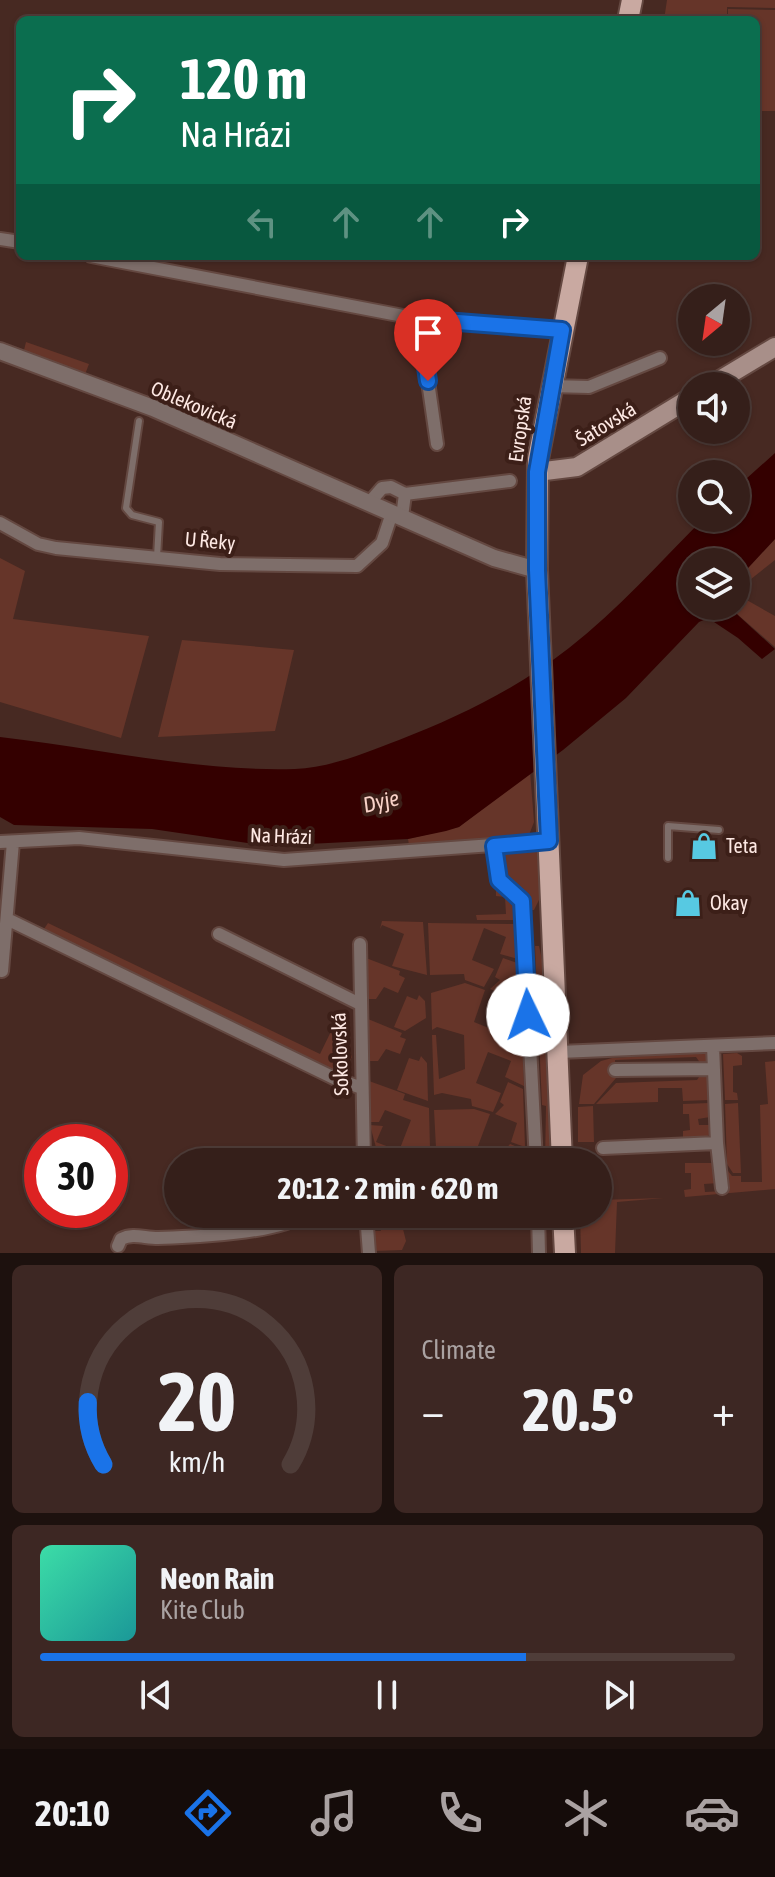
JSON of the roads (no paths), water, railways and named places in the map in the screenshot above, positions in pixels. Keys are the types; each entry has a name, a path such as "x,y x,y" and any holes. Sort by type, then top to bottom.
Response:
{"main road":[{"name":"Evropská","path":"562,1148 537,570 537,472 550,386 577,260"},
{"path":"733,372 775,347"},
{"name":"Šatovská","path":"537,472 577,467 678,406"},
{"path":"564,1228 565,1253"}],"street":[{"path":"112,260 419,319 562,330"},
{"path":"419,319 437,444"},
{"name":"Oblekovická","path":"0,351 153,408 515,566 537,570"},
{"path":"550,386 589,387 660,358"},
{"path":"369,503 382,488 391,487 405,494 510,481"},
{"path":"397,515 405,494"},
{"name":"U Řeky","path":"0,523 38,544 220,564 357,566 382,543 397,515"},
{"name":"Na Hrázi","path":"2,971 9,920 7,842 79,838 284,860 549,841"},
{"path":"494,846 499,880 516,893 522,904 535,1148"},
{"path":"9,920 336,1079 362,1088"},
{"path":"219,934 358,1003"},
{"name":"Sokolovská","path":"360,944 358,1003 364,1148"},
{"path":"559,1052 775,1043"},
{"path":"713,1046 722,1188"},
{"path":"615,1070 714,1069"},
{"path":"603,1148 717,1143"},
{"path":"118,1246 121,1239 128,1236 157,1238 278,1228"},
{"path":"367,1228 369,1253"},
{"path":"538,1228 539,1253"}],"lane":[{"path":"139,421 126,508 132,515 159,522 157,557"},
{"path":"668,858 668,826 719,830"}],"water":[{"name":"Dyje","path":"775,453 775,539 750,566 750,548 678,548 678,620 704,620 626,698 563,750 459,827 408,839 268,846 152,829 14,825 0,817 0,737 184,763 295,769 335,763 466,711 509,689 569,648 622,602 690,532 750,532 750,475"},
{"path":"711,620 743,620 775,649 762,659"}],"place":[{"name":"Teta","path":"704,846"},
{"name":"Okay","path":"688,903"}]}
